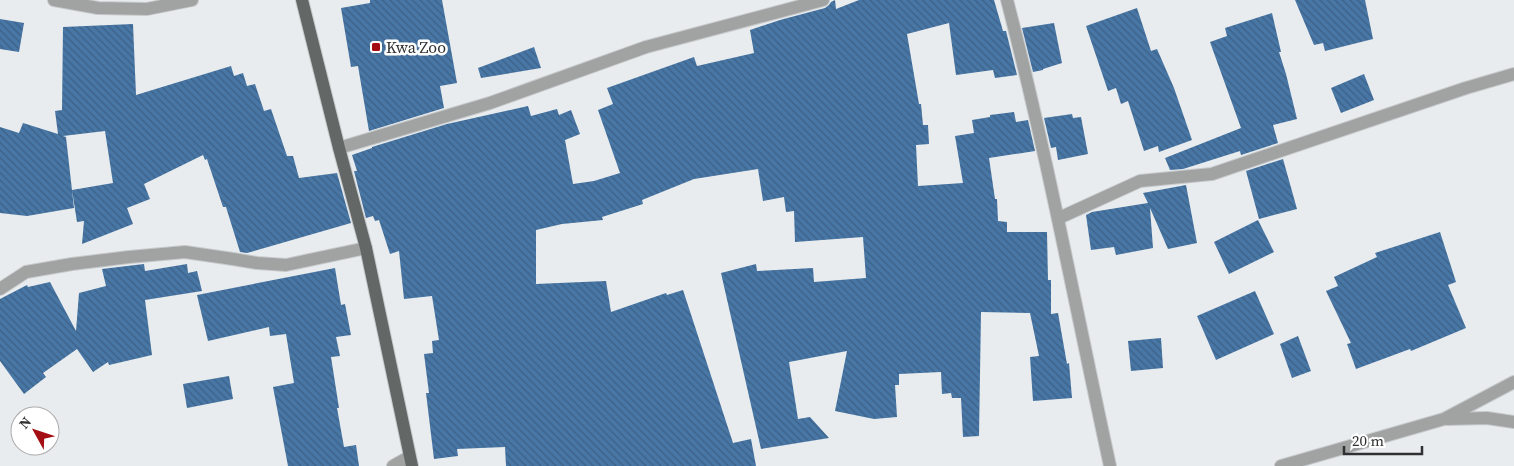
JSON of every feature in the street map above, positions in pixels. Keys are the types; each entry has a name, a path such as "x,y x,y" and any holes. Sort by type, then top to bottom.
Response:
{"main road":[{"path":"302,0 338,148 366,248 410,461"}],"street":[{"path":"54,0 98,8 147,8 192,0"},
{"path":"338,148 490,103 646,47 823,0"},
{"path":"1007,0 1059,218 1110,466"},
{"path":"1059,218 1140,181 1212,174 1466,88 1514,74"},
{"path":"0,288 26,272 129,257 186,252 257,264 286,265 366,248"},
{"path":"1281,466 1444,419 1514,382"},
{"path":"1444,419 1487,418 1514,422"},
{"path":"393,466 410,461"}],"building":[{"path":"370,0 442,0 457,83 440,86 444,108 369,131 358,66 351,67 341,8 370,3"},
{"path":"835,0 836,9 859,0 994,0 1003,31 1006,31 1017,75 995,78 993,70 956,75 949,23 907,34 919,104 921,104 923,125 928,125 929,144 916,145 918,186 963,183 955,136 974,133 972,120 990,117 990,115 1014,112 1016,122 1028,120 1035,151 989,158 995,199 997,199 998,221 1007,222 1007,232 1047,232 1048,280 1051,280 1051,314 1058,313 1067,364 1069,363 1072,398 1033,401 1030,357 1039,356 1030,313 981,312 979,436 963,437 961,398 952,398 951,393 942,394 941,372 899,374 899,385 895,385 897,417 874,419 835,411 847,351 789,362 798,419 810,417 829,438 761,449 721,273 756,264 757,271 813,268 814,282 866,278 863,237 795,242 794,211 786,212 784,197 763,201 758,169 694,179 642,200 643,204 602,217 603,220 562,224 536,230 536,284 606,281 611,312 666,293 667,295 683,290 733,443 751,439 756,466 506,466 505,447 457,449 458,456 434,459 426,393 429,393 424,354 433,353 432,341 439,340 432,296 404,299 399,251 390,254 379,220 375,221 373,216 366,218 354,171 357,171 352,155 447,124 528,106 531,116 557,109 559,115 571,110 580,134 565,140 573,184 594,181 620,173 598,110 613,104 607,88 694,57 697,66 754,53 750,30 825,8"},
{"path":"1295,0 1365,0 1373,39 1325,51 1323,43 1314,45"},
{"path":"1137,8 1151,51 1157,49 1174,88 1192,140 1159,152 1158,146 1144,151 1128,101 1121,104 1116,88 1108,91 1086,26"},
{"path":"1272,13 1281,52 1279,52 1297,119 1273,125 1278,143 1241,155 1240,151 1183,169 1170,170 1165,158 1241,128 1210,42 1227,36 1225,28"},
{"path":"0,19 24,23 19,52 0,49"},
{"path":"1054,23 1062,63 1033,72 1022,28"},
{"path":"133,24 136,95 231,66 234,76 243,73 247,86 255,84 264,111 271,109 287,156 293,156 299,178 337,173 351,223 247,253 240,252 226,207 223,207 207,159 205,160 203,155 144,184 150,199 127,208 133,224 82,244 84,221 77,222 72,190 113,183 105,131 63,136 66,137 74,208 27,216 0,213 0,127 19,133 23,123 58,134 55,111 62,110 63,27"},
{"path":"534,47 541,68 481,78 478,68"},
{"path":"1364,74 1374,100 1341,113 1331,88"},
{"path":"1072,114 1073,118 1081,117 1088,154 1058,160 1056,147 1051,148 1044,118"},
{"path":"1283,159 1297,209 1259,219 1246,171"},
{"path":"1186,185 1197,243 1168,249 1150,208 1153,248 1116,255 1114,247 1091,250 1086,215 1092,212 1148,203 1143,193"},
{"path":"1258,220 1274,252 1229,274 1214,242"},
{"path":"1440,232 1456,282 1448,285 1466,328 1411,351 1410,349 1356,369 1347,344 1351,343 1326,291 1338,286 1334,277 1377,257 1375,253"},
{"path":"144,264 145,271 187,264 188,273 197,271 202,291 145,300 152,355 109,365 108,362 93,372 77,349 43,373 46,377 24,394 0,361 0,299 27,285 28,287 50,282 76,331 79,293 106,286 102,269"},
{"path":"335,268 341,305 345,304 351,335 336,337 340,356 331,357 339,408 337,408 344,447 356,445 359,466 288,466 273,387 294,383 286,334 270,336 269,327 208,341 197,295"},
{"path":"1255,291 1274,334 1216,360 1197,316"},
{"path":"1298,336 1311,371 1292,378 1280,344"},
{"path":"1161,338 1163,368 1131,371 1128,341"},
{"path":"229,376 233,399 187,408 183,384"}],"place":[{"name":"Kwa Zoo","path":"376,47"}]}
